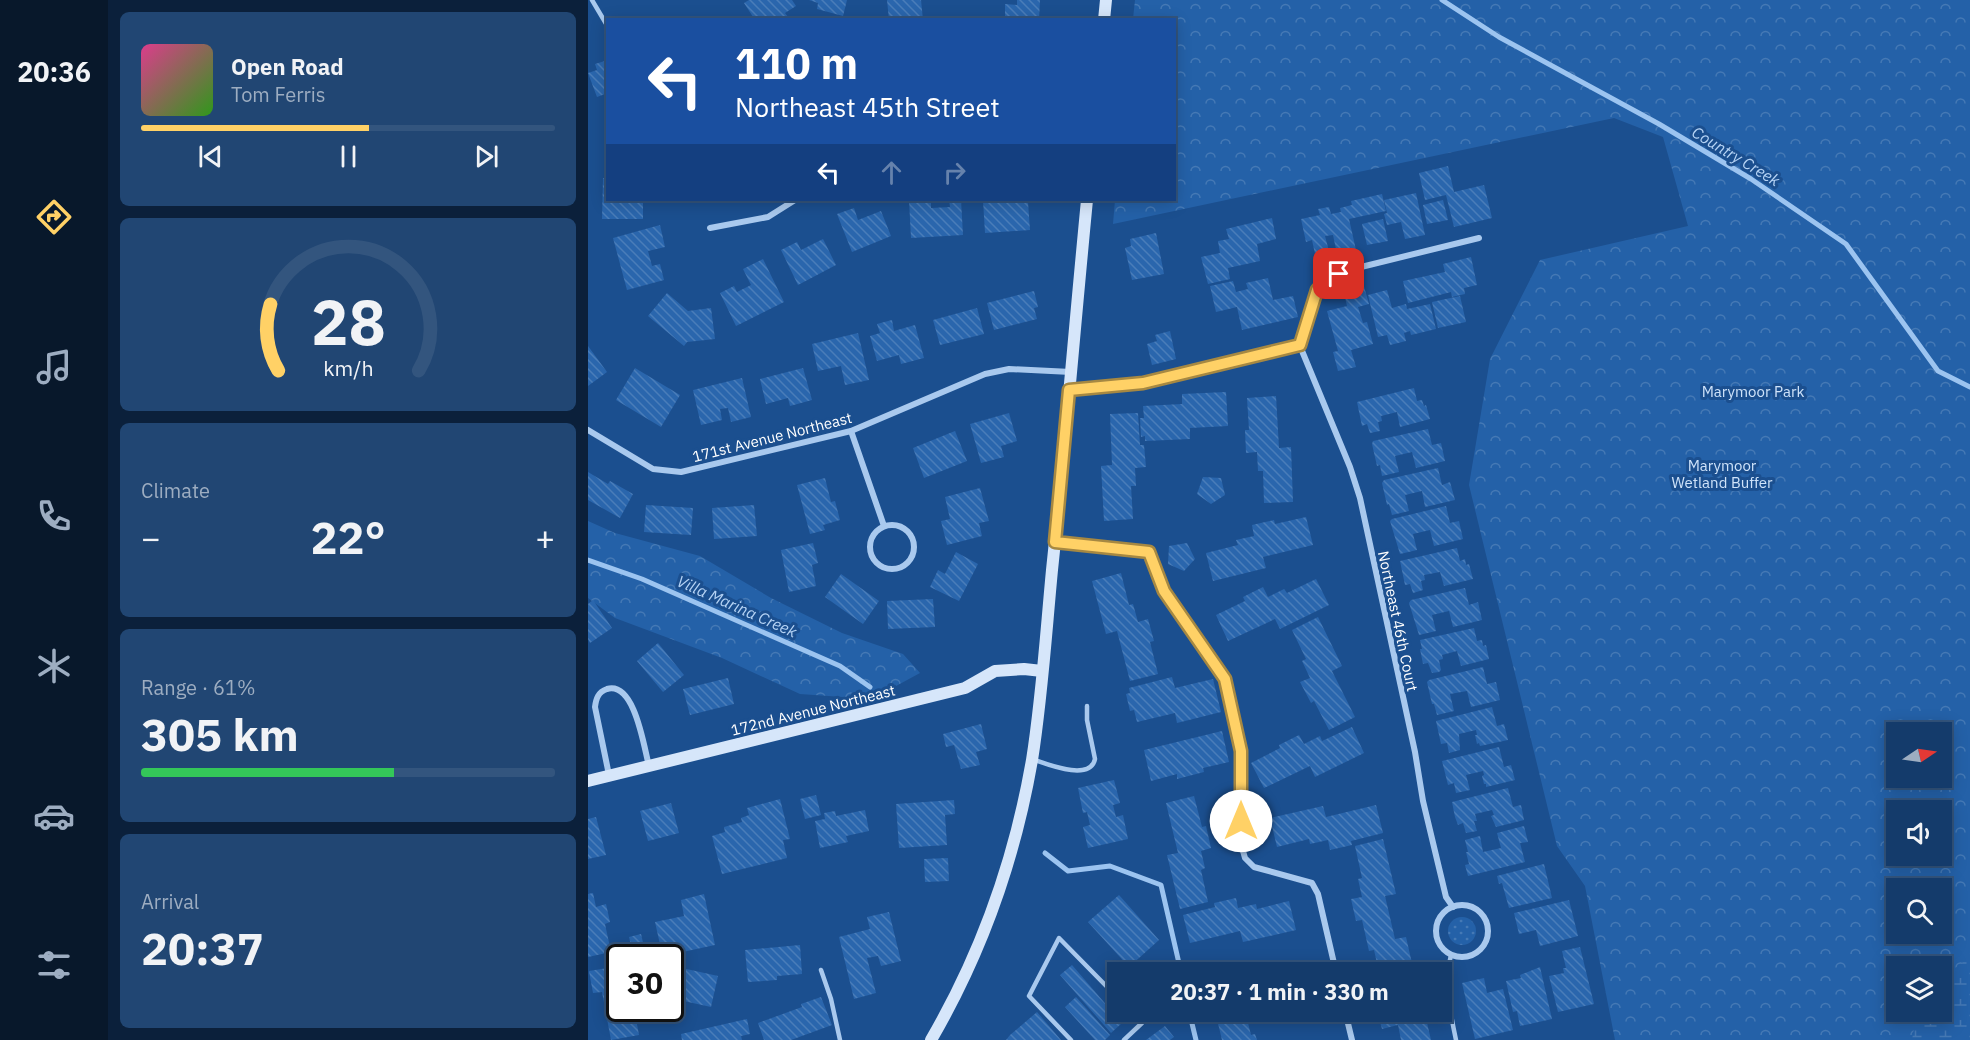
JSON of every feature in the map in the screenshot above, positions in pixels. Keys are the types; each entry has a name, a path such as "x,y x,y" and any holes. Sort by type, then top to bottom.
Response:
{"main road":[{"path":"1104,18 1106,0"},
{"path":"931,1040 980,942 1016,838 1032,759 1087,201"},
{"name":"172nd Avenue Northeast","path":"588,781 965,688 995,671 1042,670"}],"street":[{"path":"710,228 768,217 793,201"},
{"path":"1069,390 1143,383 1300,345 1317,290 1325,281 1357,268 1479,238"},
{"name":"Northeast 46th Court","path":"1300,345 1350,467 1359,498 1412,740 1423,801 1446,897 1453,907"},
{"name":"171st Avenue Northeast","path":"588,430 653,469 681,472 851,431 985,374 1009,369 1071,372"},
{"path":"851,431 884,526"},
{"path":"884,526 900,526 911,536 914,543 911,559 899,568 884,568 877,564 869,551 872,535 884,526"},
{"path":"1055,542 1149,552 1164,591 1225,679 1241,751 1241,844 1245,858 1254,867 1312,883 1318,894 1334,962"},
{"path":"609,776 595,707 597,697 604,690 613,688 623,692 632,705 649,766"},
{"path":"1461,905 1477,910 1487,924 1487,940 1476,953 1468,957 1451,955 1439,943 1437,926 1445,911 1461,905"},
{"path":"1348,1022 1352,1040"}],"lane":[{"path":"592,0 606,24"},
{"path":"1032,759 1060,768 1080,771 1088,771 1094,766 1095,759 1087,720 1087,706"},
{"path":"1071,1040 1029,996 1059,938 1107,987"},
{"path":"1451,955 1447,971 1456,1040"},
{"path":"821,970 831,999 840,1040"},
{"path":"1124,1040 1141,1022"}],"green space":[{"name":"Marymoor Wetland Buffer","path":"1135,0 1970,0 1970,1040 1615,1040 1585,886 1557,846 1469,485 1490,359 1540,260 1688,226 1663,137 1614,118 1113,224 1115,201 1176,201 1176,18 1133,18"},
{"path":"588,521 615,533 700,556 771,598 842,633 903,654 920,673 872,699 800,694 722,658 615,618 588,598"},
{"path":"1462,917 1472,921 1476,931 1472,941 1462,945 1452,941 1448,931 1452,921"},
{"path":"1970,953 1970,1040 1912,1040 1915,1022 1952,1022 1952,971"}],"building":[{"path":"749,0 792,0 796,6 785,13 788,17 786,18 754,18 744,3"},
{"path":"809,0 847,0 843,16 817,9 818,3"},
{"path":"887,0 921,0 923,18 889,18"},
{"path":"1017,0 1040,0 1039,18 1005,18 1005,4 1017,5"},
{"path":"606,61 606,94 597,97 588,73 597,70 595,64"},
{"path":"1448,166 1454,192 1484,185 1492,218 1454,227 1446,195 1425,200 1419,173"},
{"path":"603,178 606,178 606,201 643,201 643,219 602,219"},
{"path":"1416,193 1425,235 1405,239 1401,222 1387,225 1384,200"},
{"path":"1382,194 1386,211 1349,219 1356,250 1337,254 1333,235 1325,236 1329,251 1315,254 1312,240 1306,242 1301,219 1320,215 1318,209 1329,207 1331,214 1341,212 1340,208 1352,205 1351,201"},
{"path":"1443,200 1448,220 1427,224 1423,205"},
{"path":"909,201 931,201 931,208 950,207 949,201 961,201 963,235 911,238"},
{"path":"983,201 1028,202 1030,230 985,233"},
{"path":"854,208 858,220 881,211 891,236 852,252 837,214"},
{"path":"1272,218 1276,239 1257,244 1260,261 1228,268 1230,279 1208,284 1201,257 1220,253 1218,241 1229,239 1226,229"},
{"path":"1383,219 1388,241 1367,245 1362,224"},
{"path":"660,225 665,247 648,251 652,266 660,264 664,280 627,290 613,238"},
{"path":"1156,233 1164,274 1132,280 1125,248 1131,246 1130,239"},
{"path":"823,239 836,265 798,285 781,250 797,242 801,250"},
{"path":"1471,257 1477,285 1464,288 1465,294 1452,297 1451,292 1408,303 1403,281 1445,272 1443,264"},
{"path":"763,259 784,302 736,326 720,293 734,286 737,292 751,285 743,269"},
{"path":"1268,278 1273,300 1293,296 1298,317 1242,330 1237,307 1216,312 1210,286 1233,281 1236,292 1248,289 1246,283"},
{"path":"1363,283 1369,304 1358,307 1363,323 1367,322 1373,344 1351,350 1356,367 1338,371 1333,352 1338,351 1327,311 1347,306 1343,289"},
{"path":"1387,290 1392,308 1406,304 1407,309 1430,304 1436,329 1411,335 1410,331 1404,333 1406,341 1390,345 1387,335 1378,337 1368,295"},
{"path":"1034,291 1038,307 1034,308 1037,319 994,330 987,303"},
{"path":"667,293 688,311 711,308 715,339 687,342 684,346 648,316"},
{"path":"1460,296 1466,322 1438,328 1432,302"},
{"path":"977,308 984,334 940,345 933,320"},
{"path":"892,320 894,331 915,325 924,358 901,364 899,355 877,361 870,336 880,333 877,324"},
{"path":"1170,331 1176,359 1152,365 1147,344 1157,341 1155,335"},
{"path":"858,333 869,380 845,385 841,366 818,371 812,344"},
{"path":"588,346 607,372 588,386"},
{"path":"635,368 680,395 661,427 616,400"},
{"path":"803,368 812,400 790,406 788,398 766,404 760,379"},
{"path":"742,378 751,417 731,422 728,408 720,409 722,420 701,425 693,390"},
{"path":"1414,388 1417,401 1422,400 1424,406 1426,405 1430,419 1400,427 1397,412 1381,416 1382,421 1378,422 1380,431 1370,433 1367,424 1362,426 1357,402"},
{"path":"1226,392 1228,426 1190,428 1190,439 1145,441 1145,436 1141,437 1140,418 1144,418 1143,406 1182,404 1182,394"},
{"path":"1276,396 1279,448 1291,447 1293,502 1264,503 1263,471 1258,471 1257,452 1246,453 1245,430 1249,430 1247,398"},
{"path":"1009,413 1017,441 1001,446 1004,457 981,463 970,424"},
{"path":"1138,413 1140,445 1144,445 1146,467 1135,468 1136,486 1131,486 1133,519 1104,521 1101,466 1112,465 1110,414"},
{"path":"1428,429 1432,445 1441,443 1445,461 1416,468 1412,452 1395,456 1399,472 1382,476 1380,465 1377,466 1373,441"},
{"path":"955,431 967,461 924,478 913,448"},
{"path":"1438,468 1442,485 1450,482 1455,500 1425,507 1422,491 1405,495 1409,511 1392,515 1389,504 1387,505 1382,483 1384,480"},
{"path":"588,472 608,484 610,481 633,494 620,518 588,500"},
{"path":"1203,477 1221,478 1225,495 1211,504 1197,494"},
{"path":"825,478 831,502 835,501 840,520 823,525 825,530 810,534 797,485"},
{"path":"980,488 989,521 979,523 982,536 947,545 941,521 950,519 945,497"},
{"path":"646,505 693,508 691,535 644,532"},
{"path":"754,505 757,536 714,539 712,508"},
{"path":"1446,506 1450,523 1459,521 1463,539 1434,546 1430,530 1413,534 1417,550 1400,554 1390,521"},
{"path":"1306,517 1313,545 1263,557 1266,568 1213,581 1206,553 1238,545 1236,540 1254,536 1252,525 1274,520 1275,524"},
{"path":"813,543 818,563 812,565 816,586 789,592 781,550"},
{"path":"1187,543 1195,559 1184,571 1168,564 1169,546"},
{"path":"1457,548 1460,561 1465,559 1466,565 1469,564 1473,579 1444,586 1440,572 1424,575 1425,580 1421,581 1423,590 1413,593 1410,584 1405,585 1400,561"},
{"path":"956,552 978,564 959,601 930,587 938,570 945,574"},
{"path":"1121,573 1129,605 1133,604 1138,622 1148,619 1154,641 1150,642 1158,674 1130,681 1117,631 1106,634 1092,581"},
{"path":"841,574 879,601 863,624 825,597"},
{"path":"1316,579 1329,605 1280,629 1275,619 1228,641 1216,615 1245,601 1243,597 1263,587 1268,597 1284,589 1287,593"},
{"path":"1465,588 1469,605 1478,602 1482,620 1453,627 1449,611 1432,615 1436,631 1419,635 1409,603 1411,600"},
{"path":"933,599 935,627 888,629 887,601"},
{"path":"593,600 612,628 590,643 588,604"},
{"path":"1318,617 1342,666 1332,671 1355,717 1329,730 1314,701 1311,703 1300,682 1310,678 1302,661 1306,659 1292,630"},
{"path":"1474,628 1477,641 1482,640 1483,646 1486,645 1489,659 1461,666 1457,651 1442,655 1443,659 1439,660 1441,670 1439,672 1432,673 1428,663 1423,664 1420,640"},
{"path":"658,643 684,675 663,692 637,661"},
{"path":"1483,667 1487,684 1496,682 1500,700 1471,707 1467,691 1450,694 1454,711 1437,715 1427,682"},
{"path":"1172,677 1175,688 1213,679 1221,712 1177,723 1175,713 1137,722 1134,710 1130,711 1126,694 1130,693 1129,688"},
{"path":"728,678 734,704 690,715 683,689"},
{"path":"1492,707 1497,726 1504,724 1508,740 1480,746 1479,743 1477,744 1476,730 1459,734 1460,750 1449,753 1447,743 1441,744 1436,721"},
{"path":"981,724 987,749 976,752 980,765 961,769 954,745 946,747 943,734"},
{"path":"1352,727 1364,753 1315,777 1310,766 1264,788 1251,763 1299,735 1304,744 1320,736 1322,741"},
{"path":"1222,731 1229,762 1203,768 1204,772 1177,779 1177,774 1151,781 1144,750"},
{"path":"1499,747 1504,767 1511,765 1515,780 1486,787 1482,776 1483,771 1466,775 1470,790 1456,793 1454,783 1448,785 1442,761"},
{"path":"1114,780 1120,803 1113,805 1116,817 1123,815 1128,839 1088,848 1083,827 1090,825 1087,812 1083,813 1078,788"},
{"path":"1508,788 1513,807 1521,805 1524,820 1496,827 1491,816 1494,815 1492,810 1475,814 1477,821 1474,821 1477,831 1466,833 1463,823 1458,825 1452,802"},
{"path":"816,795 821,815 805,819 800,799"},
{"path":"1194,796 1202,827 1206,826 1211,848 1201,851 1205,868 1201,870 1208,902 1180,909 1167,855 1178,853 1166,803"},
{"path":"780,799 790,839 783,840 787,858 722,874 712,836 725,832 724,827 742,822 741,818 749,815 747,808"},
{"path":"954,800 955,814 945,815 947,845 899,848 896,804"},
{"path":"671,803 679,833 648,841 640,811"},
{"path":"1376,805 1383,833 1351,841 1352,845 1330,850 1328,840 1310,844 1309,839 1277,847 1270,818 1323,806 1326,817"},
{"path":"865,810 869,831 846,836 848,842 820,848 815,821 825,819 824,813 835,811 836,816"},
{"path":"596,817 606,855 588,859 588,819"},
{"path":"1524,826 1528,842 1520,843 1525,862 1468,876 1465,865 1469,864 1465,840 1480,836 1483,852 1501,848 1497,833"},
{"path":"1383,839 1396,894 1385,896 1395,939 1406,937 1412,962 1377,962 1374,950 1369,951 1362,920 1356,921 1351,899 1362,897 1358,879 1362,878 1355,846"},
{"path":"948,858 949,881 925,882 924,859"},
{"path":"1544,864 1552,898 1509,908 1502,883 1499,884 1497,876"},
{"path":"593,893 596,907 606,904 610,922 605,924 609,944 606,944 606,953 588,957 588,894"},
{"path":"704,894 715,945 684,952 684,944 660,944 655,922 684,916 681,900"},
{"path":"1119,895 1159,940 1135,962 1124,962 1088,922"},
{"path":"1236,898 1238,908 1256,904 1257,909 1289,901 1296,930 1243,942 1240,931 1190,943 1183,915 1215,907 1214,903"},
{"path":"1569,900 1578,936 1540,946 1536,930 1519,934 1514,913"},
{"path":"889,912 901,961 881,966 878,956 867,958 876,993 854,999 839,937 870,929 867,917"},
{"path":"641,934 643,944 631,944 629,937"},
{"path":"800,945 802,974 777,976 777,980 748,982 745,950"},
{"path":"1580,947 1594,1004 1558,1012 1549,976 1564,973 1563,968 1566,968 1562,951"},
{"path":"1072,965 1107,1006 1107,1022 1122,1023 1111,1033 1060,975"},
{"path":"1540,967 1552,1019 1520,1026 1517,1011 1513,1012 1506,981 1521,978 1520,975"},
{"path":"606,968 606,1013 602,992 593,993 589,971"},
{"path":"684,968 718,976 711,1007 684,1001"},
{"path":"1484,978 1487,993 1503,989 1513,1030 1475,1039 1462,983"},
{"path":"821,997 832,1025 791,1040 764,1040 758,1023 802,1007 801,1004"},
{"path":"1076,997 1110,1035 1105,1040 1095,1040 1065,1007"},
{"path":"1037,1012 1061,1040 1006,1040 1010,1035"},
{"path":"747,1019 750,1034 741,1036 742,1040 682,1040 681,1034"},
{"path":"608,1022 637,1022 639,1035 611,1040"},
{"path":"1218,1022 1248,1022 1251,1035 1255,1034 1257,1040 1222,1040"},
{"path":"1380,1022 1427,1022 1431,1040 1401,1040 1398,1025 1382,1029"},
{"path":"1165,1026 1174,1037 1170,1040 1146,1040"}],"waterway":[{"name":"Country Creek","path":"1442,0 1499,37 1659,124 1751,179 1846,244 1938,371 1970,387"},
{"name":"Villa Marina Creek","path":"588,560 642,579 840,666 870,687"},
{"name":"Villa Marina Creek","path":"1045,853 1068,871 1110,866 1161,885 1179,962"},
{"name":"Villa Marina Creek","path":"1192,1022 1196,1040"}],"route":[{"path":"1241,821 1241,751 1238,728 1225,679 1164,591 1149,552 1055,542 1069,390 1143,383 1300,345 1317,290 1325,281 1339,274"}],"park label":[{"name":"Marymoor Park","path":"1753,391"}]}
